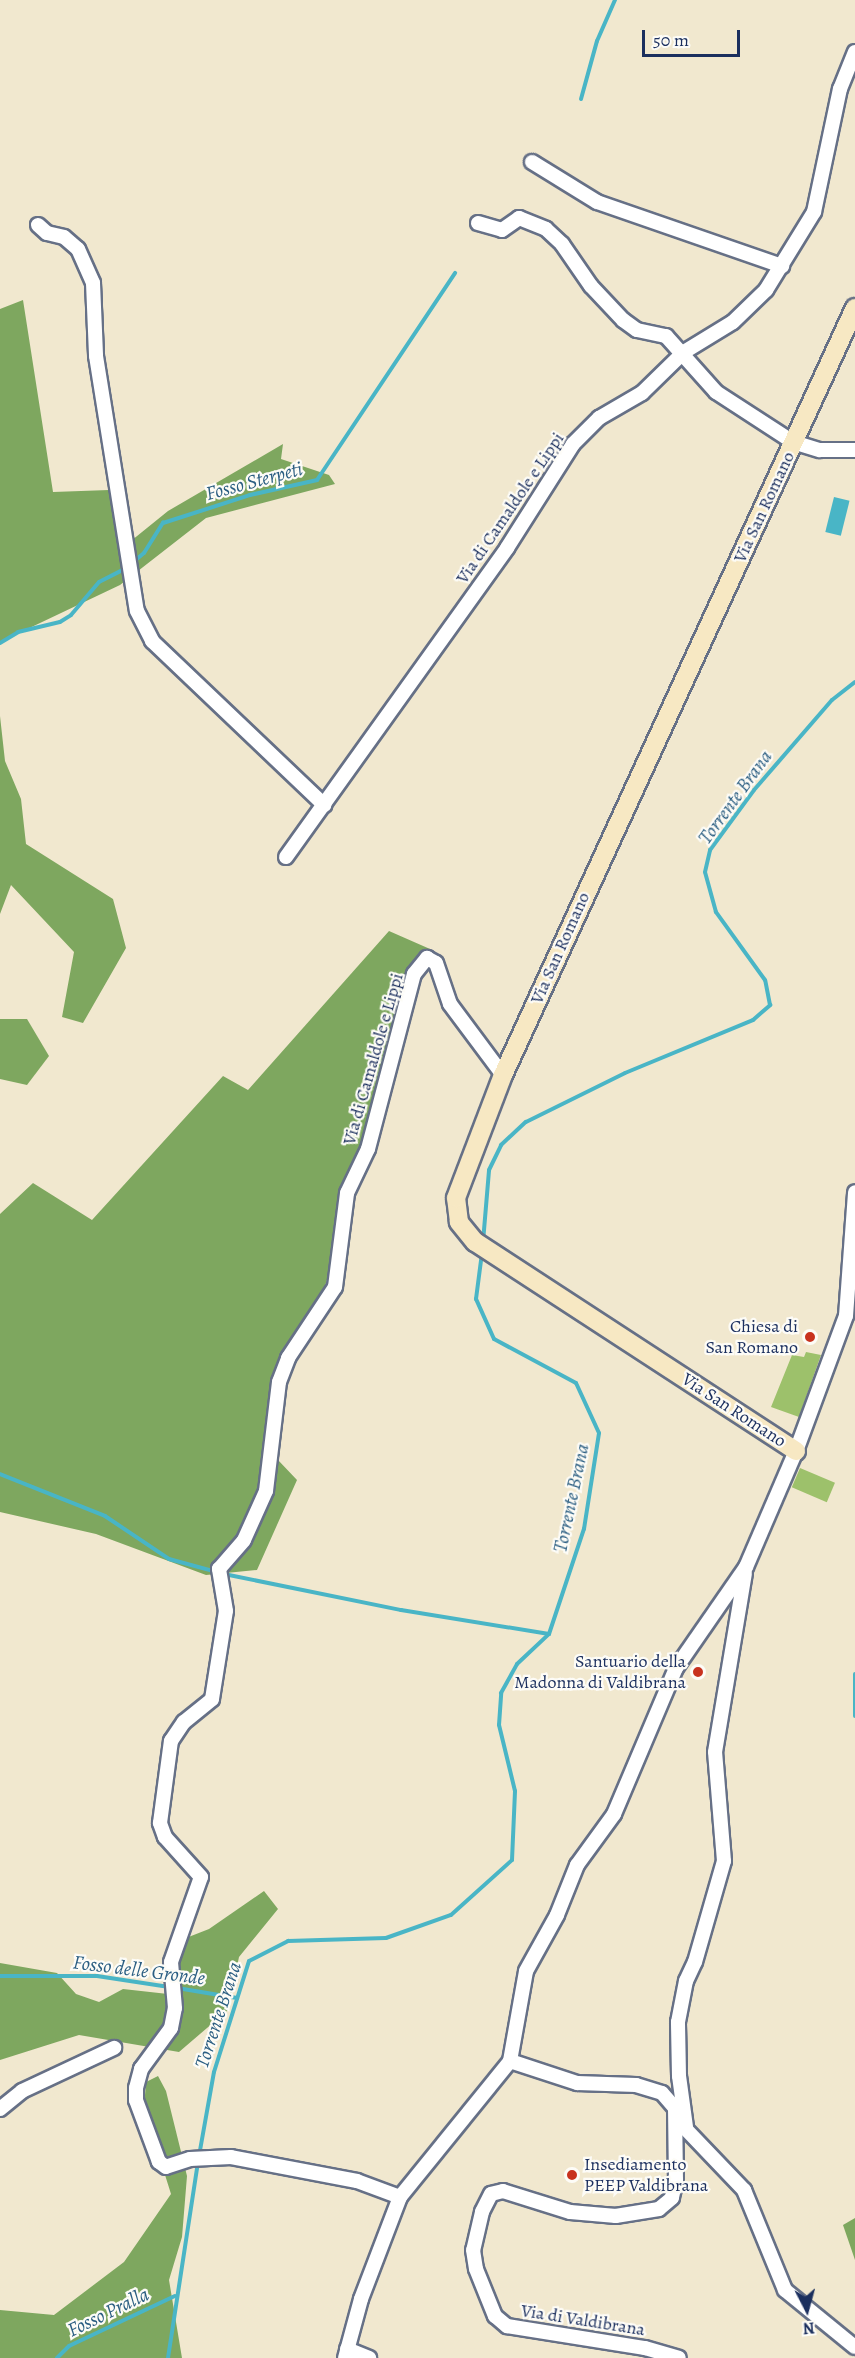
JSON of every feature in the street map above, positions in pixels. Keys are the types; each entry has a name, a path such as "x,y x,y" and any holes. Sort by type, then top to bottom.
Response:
{"street":[{"name":"Via di Camaldole e Lippi","path":"286,857 507,548 573,444 599,418 642,393 684,352 749,308 782,266 814,212 840,89 855,52"},
{"path":"532,162 597,202 782,266"},
{"path":"478,223 502,230 519,218 546,230 562,244 591,286 623,320 637,330 660,333 684,352 716,393 794,442 820,450 855,450"},
{"path":"38,225 47,233 64,237 78,249 93,282 96,356 137,611 152,641 324,805"},
{"name":"Via San Romano","path":"796,1451 475,1242 459,1222 456,1198 503,1075 855,308"},
{"name":"Via di Camaldole e Lippi","path":"400,2198 357,2181 231,2157 190,2159 166,2167 153,2150 136,2100 141,2069 171,2028 175,2008 171,1962 201,1877 165,1837 160,1823 171,1741 184,1722 212,1699 224,1639 226,1611 219,1569 244,1540 266,1491 279,1382 288,1358 335,1287 346,1193 368,1149 414,974 427,958 436,963 450,1004 503,1075"},
{"name":"Via di Valdibrana","path":"346,2353 361,2299 400,2198 510,2061 526,1971 556,1915 577,1865 614,1814 676,1668 746,1567 851,1318 855,1192"},
{"name":"Via di Valdibrana","path":"679,2358 503,2324 494,2313 476,2269 473,2250 482,2212 496,2191 584,2215 616,2216 659,2209 675,2190 681,2123 678,2022 686,1981 695,1962 724,1861 714,1752 746,1567"},
{"path":"0,2109 22,2091 114,2048"},
{"name":"Via di Valdibrana","path":"510,2061 577,2083 654,2089 670,2099 681,2123"},
{"path":"681,2123 744,2190 785,2290 855,2347"},
{"path":"346,2353 369,2358"}],"green space":[{"path":"23,300 53,492 109,490 121,549 168,511 283,444 281,459 329,475 335,484 206,518 120,585 0,642 0,309"},
{"path":"0,716 5,761 21,799 26,844 113,899 126,948 83,1023 62,1017 74,952 11,885 0,914"},
{"path":"389,931 430,949 404,977 364,1137 338,1197 335,1251 324,1290 276,1376 269,1439 278,1460 297,1480 257,1570 206,1575 96,1534 0,1512 0,1214 33,1183 92,1220 223,1076 248,1090"},
{"path":"0,1019 27,1019 49,1056 27,1085 0,1079"},
{"path":"806,1352 821,1355 799,1417 771,1407 792,1355 804,1357"},
{"path":"800,1468 835,1483 827,1502 792,1487"},
{"path":"264,1891 278,1909 239,1957 228,2010 179,2052 79,2035 0,2060 0,1963 57,1973 76,1994 99,2002 123,1989 168,1994 186,1938 209,1929"},
{"path":"158,2076 166,2091 187,2176 182,2237 169,2280 182,2358 0,2358 0,2310 54,2315 124,2262 171,2194 144,2108 146,2082"},
{"path":"855,2218 855,2260 843,2225"}],"water":[{"path":"834,497 850,501 841,536 825,532"}],"waterway":[{"name":"Fosso Sterpeti","path":"581,99 597,41 615,0"},
{"name":"Fosso Sterpeti","path":"132,563 144,553 163,523 250,495 317,480 455,273"},
{"name":"Fosso Sterpeti","path":"0,643 18,632 60,622 71,615 99,582 126,568"},
{"name":"Torrente Brana","path":"483,1242 489,1170 501,1145 526,1122 625,1073 753,1020 770,1005 765,980 716,912 705,872 710,850 754,790 832,700 855,682"},
{"name":"Torrente Brana","path":"199,2156 214,2072 249,1961 288,1941 386,1938 451,1915 512,1860 515,1791 499,1725 501,1693 517,1664 549,1634 584,1529 599,1433 576,1383 494,1339 476,1299 482,1253"},
{"path":"0,1474 105,1516 169,1559 217,1572"},
{"path":"224,1574 401,1610 549,1634"},
{"path":"855,1674 855,1716"},
{"name":"Fosso delle Gronde","path":"0,1976 97,1976 169,1987"},
{"name":"Fosso delle Gronde","path":"177,1988 237,1998"},
{"name":"Torrente Brana","path":"168,2358 198,2163"},
{"name":"Fosso Pralla","path":"57,2358 69,2346 175,2296"}],"place":[{"name":"Chiesa di San Romano","path":"810,1337"},
{"name":"Santuario della Madonna di Valdibrana","path":"698,1672"},
{"name":"Insediamento PEEP Valdibrana","path":"572,2175"}]}
